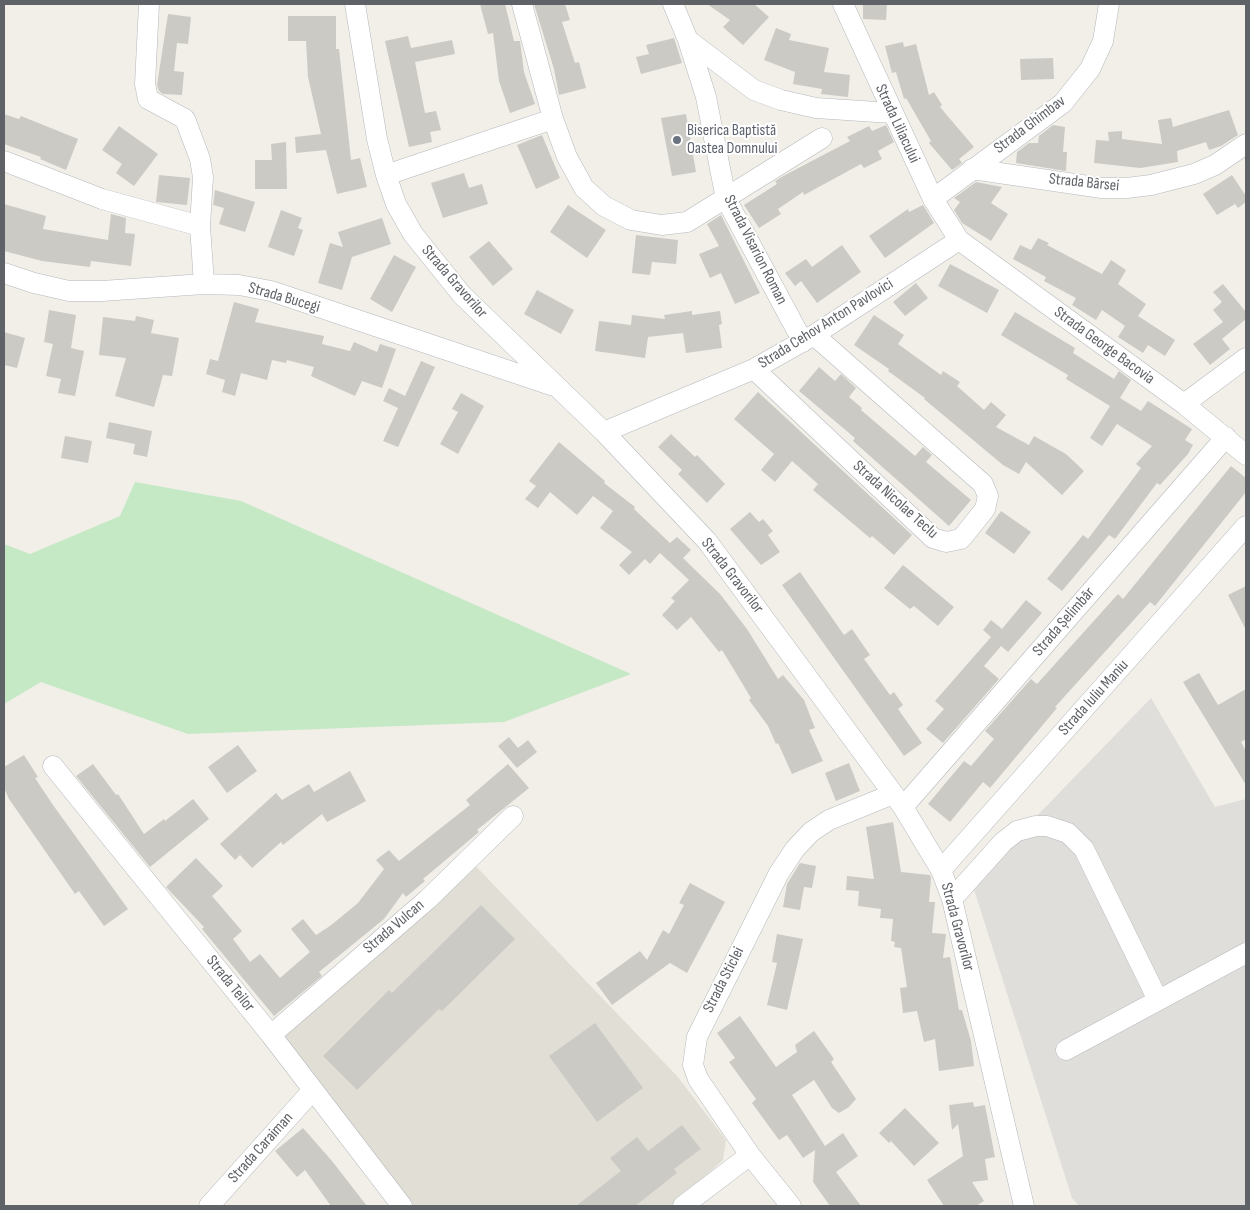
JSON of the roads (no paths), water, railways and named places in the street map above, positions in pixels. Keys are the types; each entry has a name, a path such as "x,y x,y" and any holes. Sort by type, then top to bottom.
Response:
{"street":[{"path":"149,4 145,84 148,99 185,119 200,159 203,177 200,226 204,284"},
{"name":"Strada Gravorilor","path":"355,4 377,138 386,175 396,204 413,234 462,295 604,432 707,541 898,800 941,870 952,899 1024,1206"},
{"path":"522,4 553,119 567,157 584,188 604,206 631,220 662,225 687,222 822,138"},
{"name":"Strada Visarion Roman","path":"673,4 688,40 706,97 726,199 809,338"},
{"name":"Strada Liliacului","path":"843,4 933,199 959,240"},
{"name":"Strada Ghimbav","path":"933,199 1062,103 1090,70 1103,42 1109,4"},
{"path":"688,40 754,90 781,100 816,108 892,112"},
{"path":"386,175 553,119"},
{"name":"Strada Bârsei","path":"972,169 1102,188 1127,188 1151,185 1194,174 1215,165 1246,144"},
{"path":"4,161 102,199 200,226"},
{"name":"Strada Cehov Anton Pavlovici","path":"604,432 754,369 809,338 959,240"},
{"name":"Strada George Bacovia","path":"959,240 1184,404 1246,455"},
{"name":"Strada Bucegi","path":"4,273 34,283 69,291 102,291 204,284 239,285 271,291 555,386"},
{"name":"Strada Nicolae Teclu","path":"754,369 933,538 946,542 960,539 985,509 988,496 983,484 809,338"},
{"path":"1184,404 1246,358"},
{"name":"Strada Șelimbăr","path":"898,800 1226,438"},
{"name":"Strada Iuliu Maniu","path":"941,870 1246,526"},
{"name":"Strada Teilor","path":"53,766 271,1035 312,1091 402,1206"},
{"name":"Strada Sticlei","path":"791,1206 750,1155 698,1080 693,1065 693,1052 703,1021 779,873 795,849 811,832 829,820 898,800"},
{"name":"Strada Vulcan","path":"271,1035 428,899 513,816"},
{"path":"952,899 1003,842 1016,832 1036,826 1047,826 1068,833 1084,849 1158,1000"},
{"path":"1066,1050 1246,953"},
{"name":"Strada Caraiman","path":"209,1206 312,1091"},
{"path":"684,1206 750,1155"}],"place":[{"name":"Biserica Baptistă Oastea Domnului","path":"677,140"}]}
